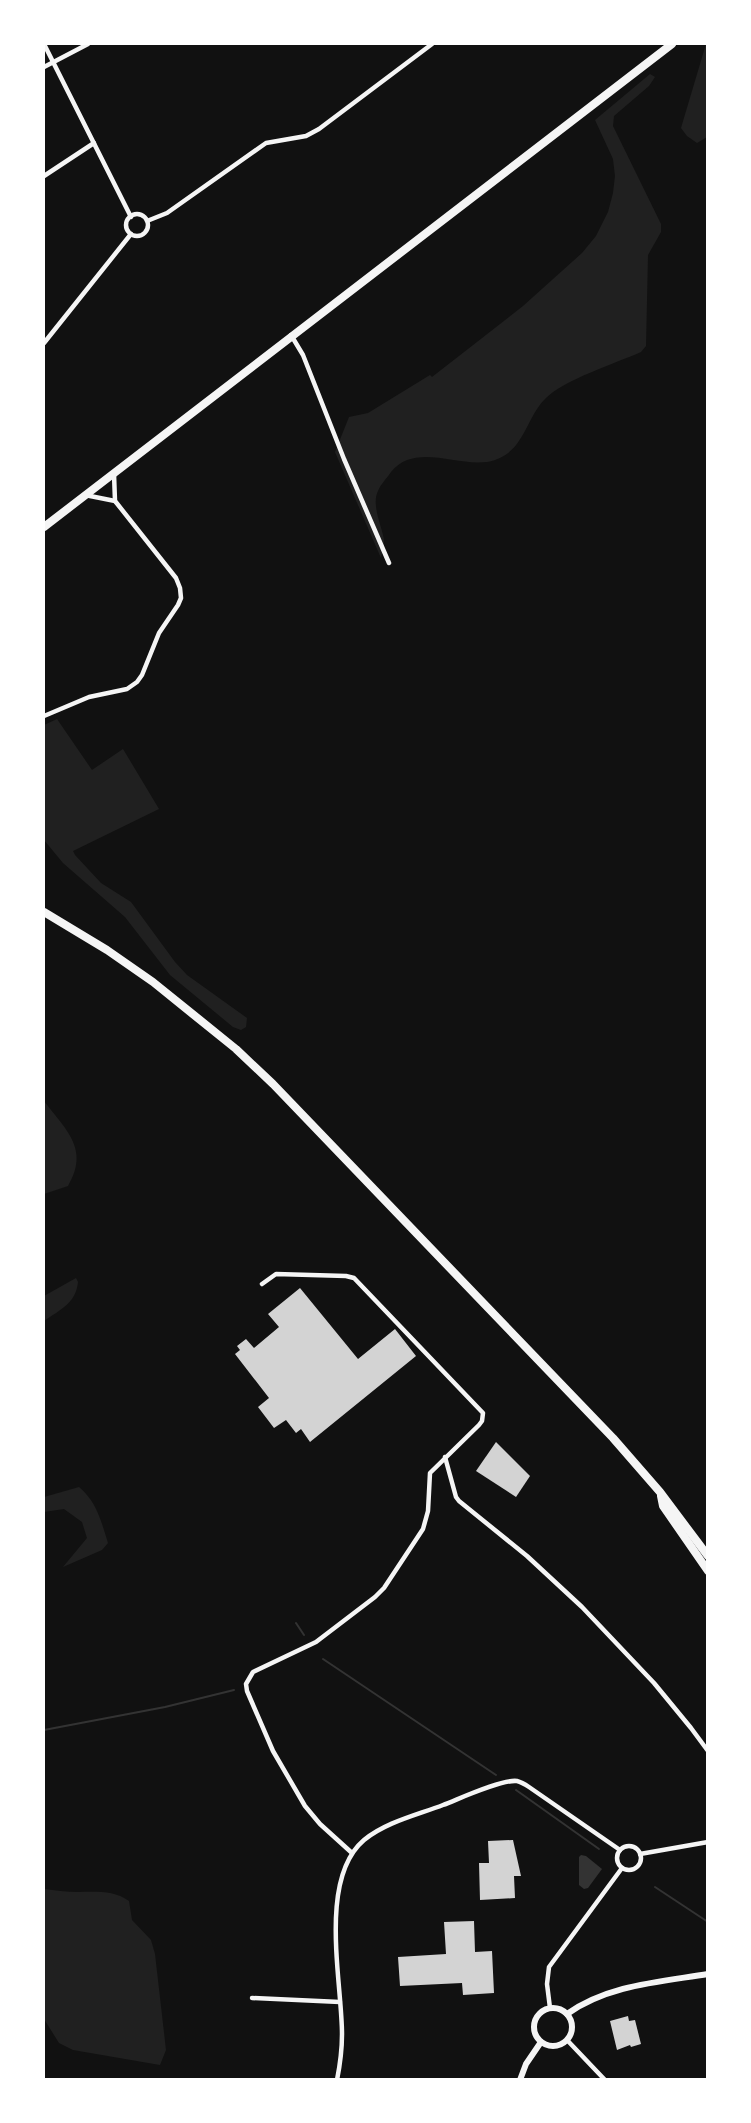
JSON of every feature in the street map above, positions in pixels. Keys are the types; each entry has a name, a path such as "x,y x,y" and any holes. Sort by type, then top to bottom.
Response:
{"main road":[{"path":"44,527 672,44"},
{"path":"44,912 107,950 153,982 199,1018 273,1084 577,1400 660,1492 708,1556"},
{"path":"660,1492 663,1506 708,1571"}],"street":[{"path":"44,44 131,217"},
{"path":"44,66 87,44"},
{"path":"147,221 167,213 266,143 306,136 319,129 432,44"},
{"path":"44,176 94,142"},
{"path":"140,215 147,221 148,228 144,234 138,236 131,234 126,225 131,217 140,215"},
{"path":"44,343 131,234"},
{"path":"291,335 303,355 344,459 389,562"},
{"path":"44,716 89,697 128,689 137,682 159,633 181,598 176,578 115,501 114,472"},
{"path":"85,495 115,501"},
{"path":"262,1284 276,1274 354,1278 483,1413 479,1425 430,1473 428,1511 423,1529 384,1588 316,1642 253,1672 246,1684 246,1691 273,1751 305,1806 320,1824 352,1853"},
{"path":"445,1457 459,1502 527,1556 597,1622 668,1699 698,1735 708,1751"},
{"path":"337,2079 342,2043 336,1948 337,1913 345,1870 352,1853 364,1840 387,1826 496,1785 514,1781 529,1787 620,1850"},
{"path":"640,1854 708,1842"},
{"path":"620,1850 631,1846 640,1854"},
{"path":"620,1850 617,1859 622,1868 632,1870 636,1868 640,1854"},
{"path":"550,2008 547,1984 549,1967 622,1868"},
{"path":"567,2014 585,2002 621,1989 708,1974"},
{"path":"252,1998 340,2002"},
{"path":"550,2008 559,2009 567,2014 572,2027 567,2040 552,2047 541,2042 536,2035 534,2022 542,2012 550,2008"},
{"path":"567,2040 605,2079"},
{"path":"520,2079 526,2064 541,2042"}],"shaded area":[{"path":"706,44 708,44 707,137 697,143 681,128"},
{"path":"650,74 655,77 649,86 614,116 613,126 661,224 661,232 648,255 646,346 641,352 577,378 554,391 539,406 513,449 495,460 469,462 427,457 414,458 402,463 391,472 376,497 376,509 384,540 381,558 335,452 349,417 368,413 430,375 432,377 523,306 582,253 596,236 608,212 615,176 613,159 595,120"},
{"path":"57,719 92,770 123,749 159,809 73,851 75,855 101,883 131,902 187,975 247,1018 246,1027 241,1030 233,1027 170,975 125,917 63,863 44,840 44,725"},
{"path":"44,1101 72,1140 77,1161 68,1186 44,1194"},
{"path":"76,1278 77,1289 71,1301 44,1321 44,1296"},
{"path":"79,1487 94,1506 108,1543 102,1550 63,1567 87,1538 82,1522 64,1509 44,1512 44,1497"},
{"path":"586,1856 602,1869 588,1888 584,1889 579,1885 579,1857"},
{"path":"44,1889 105,1892 129,1901 132,1920 151,1940 155,1954 166,2050 160,2065 73,2050 59,2043 44,2019"}],"building":[{"path":"300,1288 358,1359 395,1329 416,1356 310,1442 301,1429 296,1433 286,1420 274,1428 258,1407 269,1398 235,1354 240,1350 237,1346 246,1339 254,1348 279,1327 268,1314"},
{"path":"496,1442 530,1476 516,1497 476,1471"},
{"path":"513,1840 521,1876 514,1876 515,1898 480,1900 479,1863 489,1863 488,1841"},
{"path":"474,1921 475,1952 492,1951 494,1993 463,1995 462,1983 400,1986 398,1957 446,1954 444,1922"},
{"path":"628,2016 629,2021 635,2020 641,2044 617,2050 610,2021"}],"waterway":[{"path":"296,1623 304,1635"},
{"path":"323,1659 496,1775"},
{"path":"44,1730 165,1707 234,1690"},
{"path":"516,1790 599,1849"},
{"path":"655,1887 708,1922"}]}
